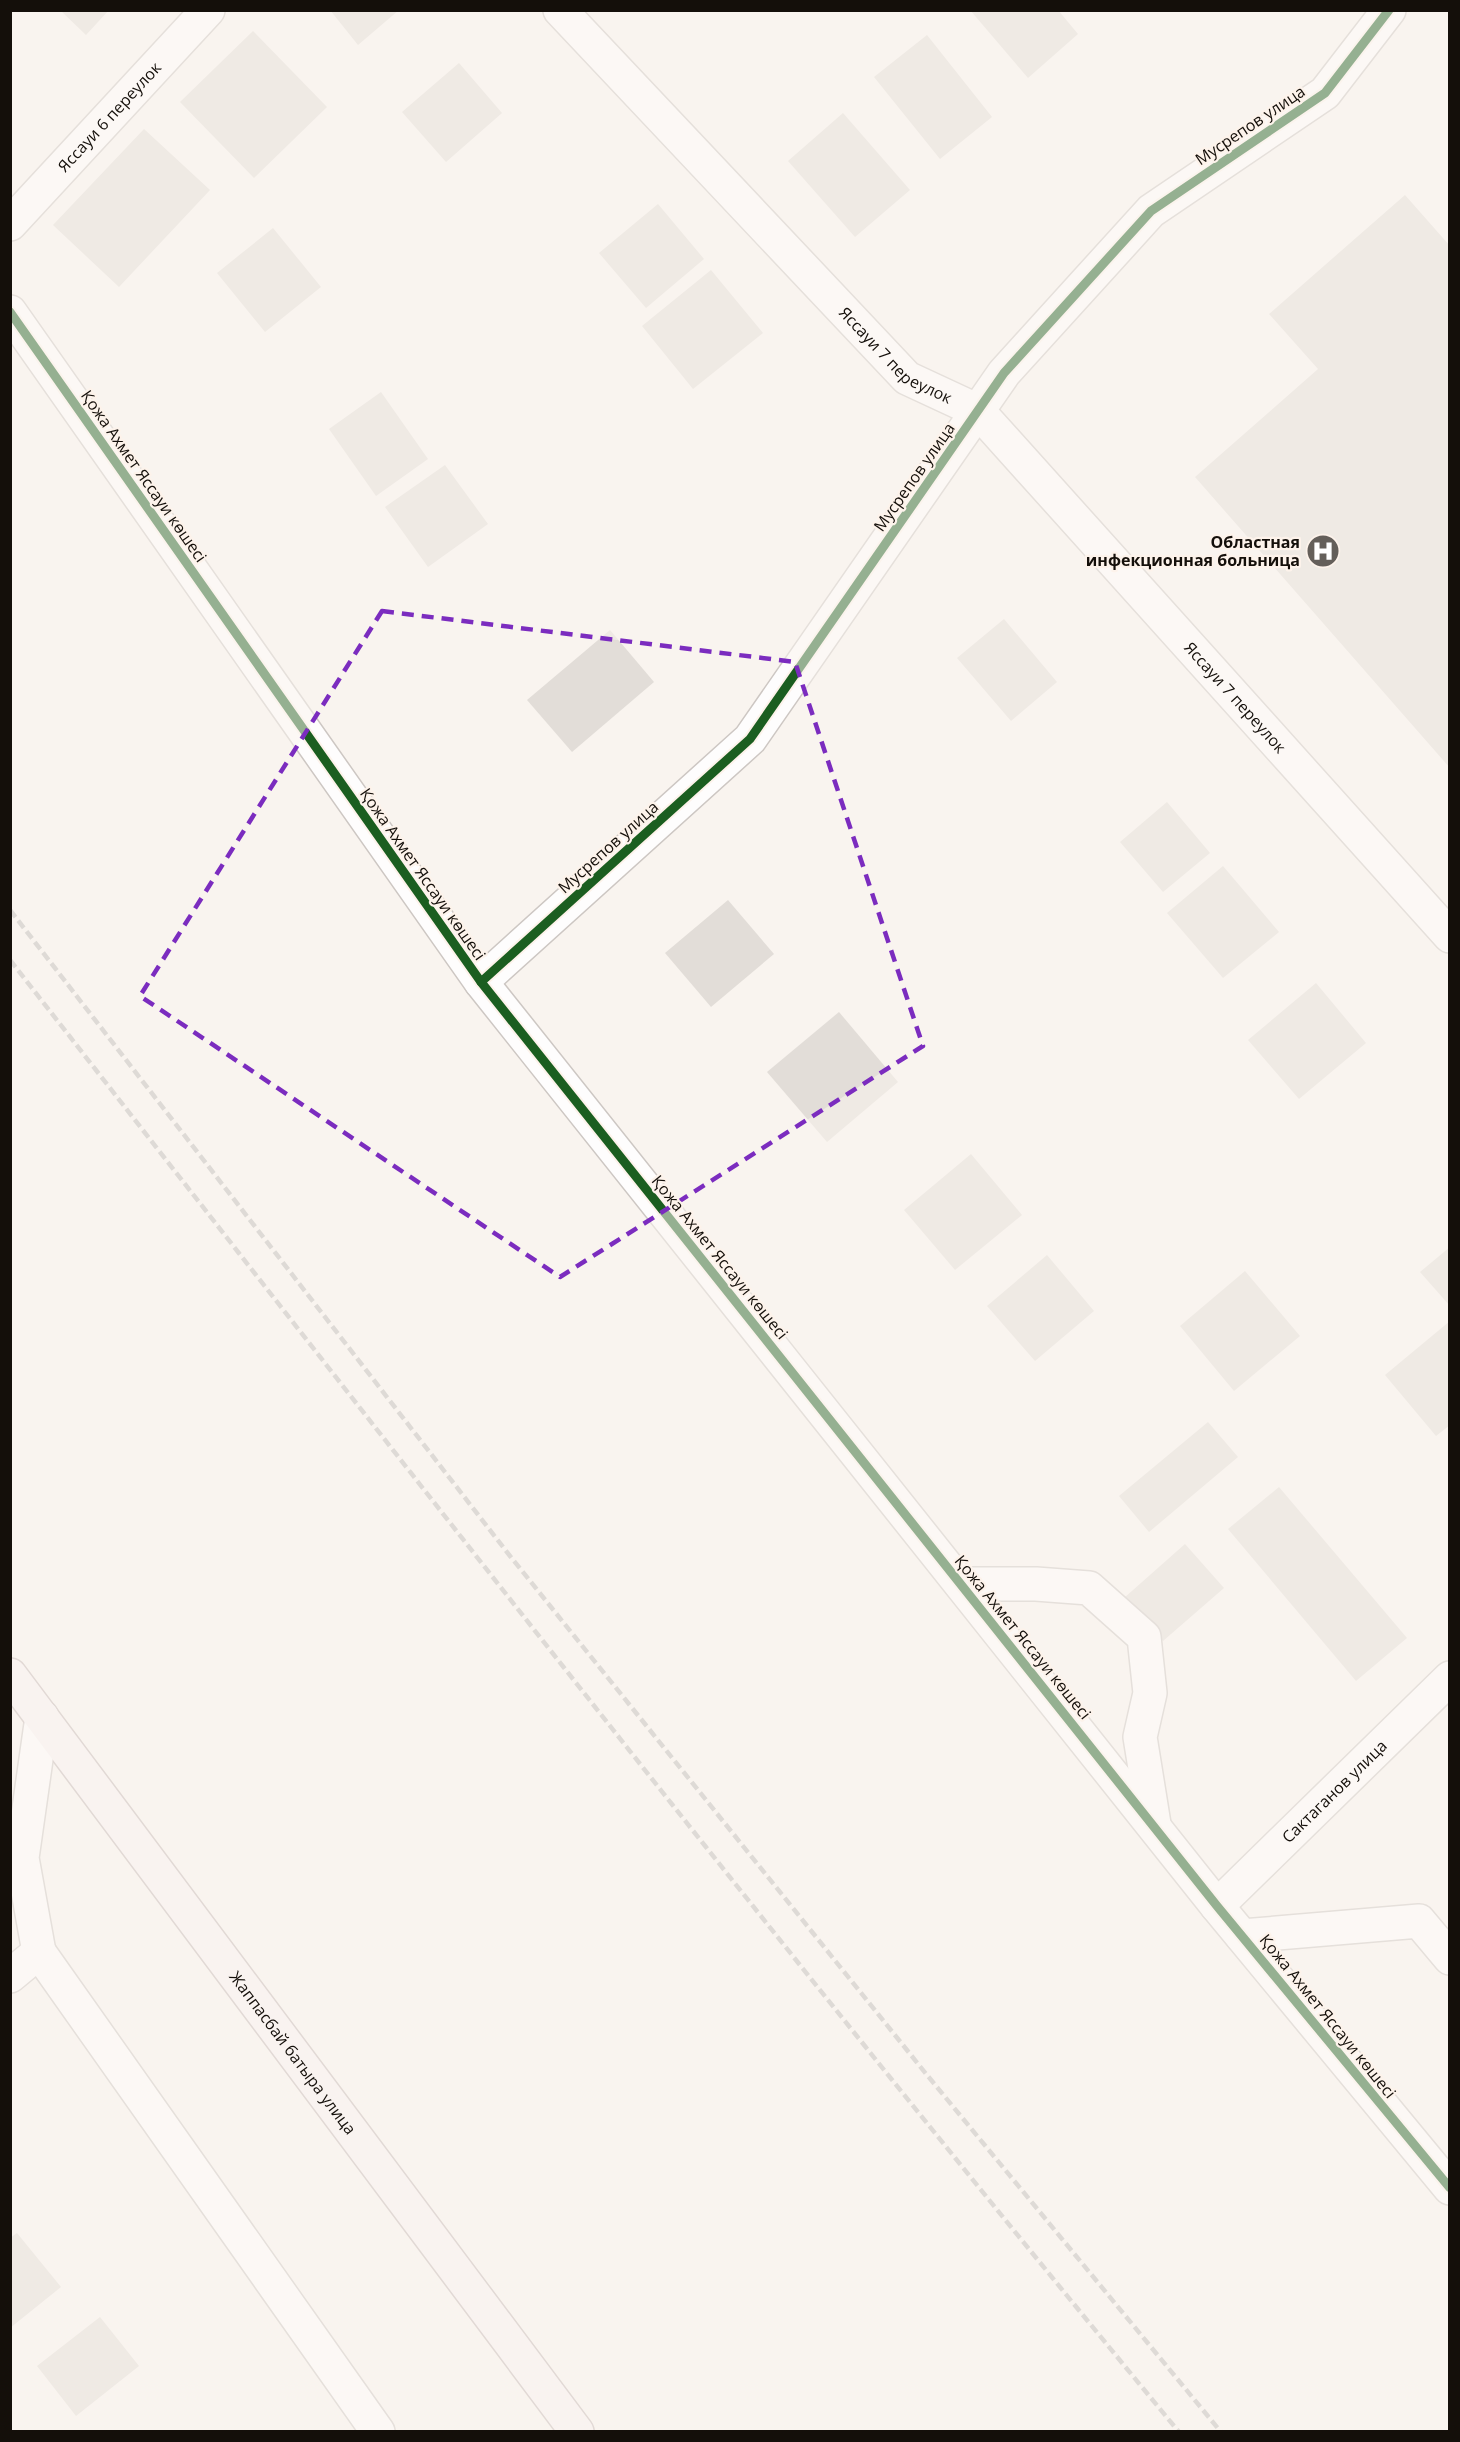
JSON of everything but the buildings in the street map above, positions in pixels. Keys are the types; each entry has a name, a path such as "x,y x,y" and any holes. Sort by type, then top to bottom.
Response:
{"main road":[{"name":"Жаппасбай батыра улица","path":"10,1675 577,2432"}],"street":[{"name":"Яссауи 6 переулок","path":"10,224 208,10"},
{"name":"Яссауи 7 переулок","path":"560,10 907,378 978,411 1449,936"},
{"name":"Мусрепов улица","path":"481,982 750,739 1004,373 1150,211 1325,93 1389,10"},
{"name":"Қожа Ахмет Яссауи көшесі","path":"10,312 481,982 1217,1906 1449,2188"},
{"path":"961,1584 1036,1584 1089,1588 1144,1637 1150,1693 1140,1737 1154,1825"},
{"name":"Сактаганов улица","path":"1217,1906 1449,1678"},
{"path":"42,1717 22,1858 39,1952 378,2432"},
{"path":"1242,1935 1419,1921 1449,1958"},
{"path":"10,1976 39,1952"}],"highlighted area":[{"path":"382,611 795,662 923,1046 560,1277 140,996"}],"railway":[{"path":"10,910 510,1556 927,2075 1221,2432"},
{"path":"10,960 444,1515 882,2068 1179,2432"}],"cycle path":[{"path":"481,982 750,739 1004,373 1151,211 1325,93 1389,10"},
{"path":"10,312 481,982 1217,1906 1450,2188"}],"place":[{"name":"Областная инфекционная больница","path":"1323,551"}]}
